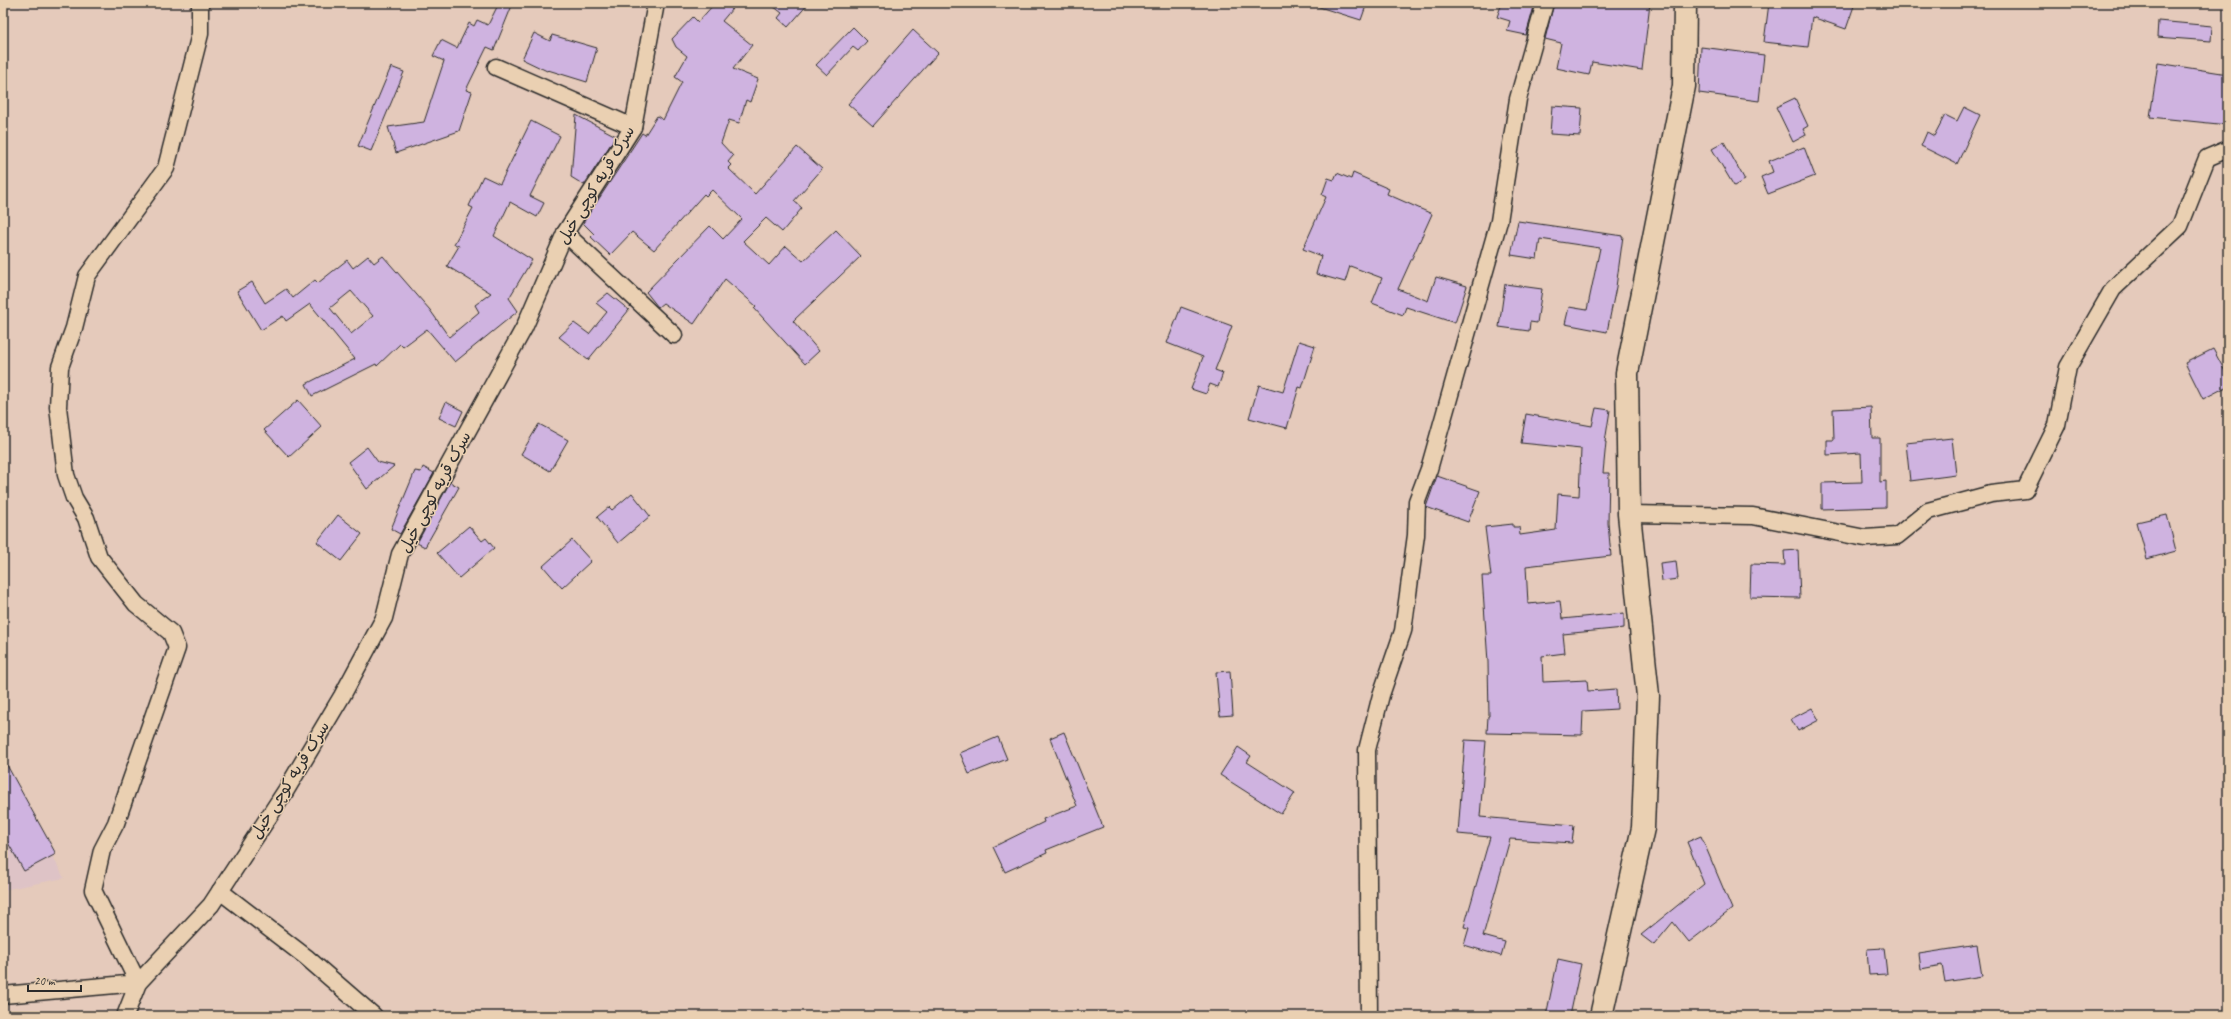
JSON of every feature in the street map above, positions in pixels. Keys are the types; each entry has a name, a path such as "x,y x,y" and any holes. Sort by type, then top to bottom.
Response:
{"highway":[{"path":"1601,1016 1643,828 1648,696 1629,514 1627,373 1684,86 1685,3"}],"street":[{"path":"3,995 138,983 93,890 102,850 116,823 177,648 171,633 136,604 99,557 86,518 74,498 66,475 58,407 59,375 74,328 87,276 166,168 200,34 200,3"},
{"name":"سرک قریه کوچی خیل","path":"124,1016 138,983 210,905 285,792 342,696 384,618 400,554 524,328 564,233 633,127 656,3"},
{"path":"1370,1016 1367,750 1381,694 1403,631 1416,535 1417,501 1431,462 1499,221 1518,99 1545,3"},
{"path":"496,67 633,127"},
{"path":"1629,514 1753,516 1865,538 1897,536 1928,511 1991,494 2025,490 2056,425 2068,367 2113,289 2180,226 2207,158 2228,149"},
{"path":"564,233 674,335"},
{"path":"220,891 306,957 374,1016"}],"shaded area":[{"path":"3,761 64,878 3,890"}],"building":[{"path":"499,3 513,3 494,50 487,47 466,90 472,92 459,131 396,153 388,127 424,122 444,61 433,56 441,40 457,48 469,23 474,26 477,20 488,25"},
{"path":"715,3 737,3 722,21 752,45 733,69 758,79 750,102 746,100 739,123 729,120 721,143 733,156 728,162 731,165 728,168 755,194 797,147 822,169 794,201 802,208 782,232 766,218 743,241 769,265 786,246 803,261 836,230 861,256 793,321 819,351 805,364 754,308 756,306 725,279 694,324 663,303 658,307 646,292 710,226 723,239 742,219 712,190 706,196 704,194 654,250 632,232 610,255 591,237 594,234 583,223 642,133 645,135 657,116 663,120 682,82 675,77 687,56 676,47 672,39 693,17 698,22"},
{"path":"769,3 809,3 788,27 778,18 782,13"},
{"path":"1316,3 1367,3 1361,20 1316,6"},
{"path":"1502,3 1535,3 1526,35 1507,31 1510,21 1497,17"},
{"path":"1554,3 1650,3 1642,70 1592,62 1589,75 1556,68 1561,43 1545,39"},
{"path":"1769,3 1855,3 1846,29 1812,17 1808,47 1764,42"},
{"path":"2158,21 2212,26 2211,41 2157,37"},
{"path":"853,27 867,41 858,51 853,47 827,75 816,65"},
{"path":"913,30 938,53 873,126 848,104"},
{"path":"534,33 550,41 552,35 597,48 587,82 548,70 547,71 522,59"},
{"path":"1701,47 1764,55 1759,101 1699,93"},
{"path":"2158,63 2228,74 2228,125 2150,117"},
{"path":"391,67 404,72 371,151 358,146"},
{"path":"1795,98 1808,126 1803,129 1806,135 1793,142 1776,107"},
{"path":"1552,106 1582,108 1580,136 1550,134"},
{"path":"1964,107 1980,115 1957,164 1921,146 1927,132 1934,136 1945,115 1957,121"},
{"path":"576,115 616,136 584,185 571,177"},
{"path":"531,121 560,136 530,196 544,203 537,217 510,202 494,236 532,260 509,298 518,311 455,362 427,329 403,347 400,344 377,366 376,364 312,396 306,384 355,359 310,304 286,321 283,316 261,330 237,291 252,282 265,303 286,289 293,298 315,280 318,283 347,260 353,268 368,256 374,263 383,256 430,310 449,337 479,312 475,305 491,293 447,266 459,246 454,244 473,208 469,206 483,176 500,184","holes":["351,291 373,316 351,334 330,308"]},
{"path":"1724,142 1745,180 1734,186 1712,149"},
{"path":"1804,147 1815,176 1768,194 1761,177 1773,172 1769,161"},
{"path":"1337,173 1351,179 1353,173 1389,189 1387,194 1432,214 1398,289 1428,301 1436,277 1467,286 1455,323 1406,307 1403,315 1372,303 1382,278 1350,266 1345,282 1316,274 1321,256 1303,249 1326,197 1322,195 1328,178 1334,180"},
{"path":"1518,221 1623,236 1616,287 1607,332 1565,324 1569,307 1587,310 1600,248 1540,239 1537,259 1511,255"},
{"path":"1505,284 1542,289 1537,323 1530,322 1529,331 1499,327"},
{"path":"608,293 629,310 588,360 559,337 574,323 589,334 607,312 596,303"},
{"path":"1181,307 1232,326 1215,370 1223,373 1218,387 1210,384 1206,394 1191,389 1203,357 1167,343"},
{"path":"1299,341 1315,346 1302,388 1299,387 1287,428 1249,418 1259,385 1283,392"},
{"path":"2213,349 2228,377 2228,386 2203,399 2185,363"},
{"path":"298,400 322,427 289,457 264,430"},
{"path":"446,402 463,411 456,426 439,418"},
{"path":"1871,407 1872,438 1880,438 1880,482 1886,481 1886,507 1822,509 1822,483 1862,482 1861,453 1827,455 1827,440 1834,440 1833,409"},
{"path":"1596,408 1610,410 1605,442 1603,473 1609,473 1608,523 1611,556 1526,566 1528,604 1560,601 1562,619 1624,613 1624,628 1563,634 1565,653 1542,656 1543,682 1587,680 1588,691 1616,689 1617,709 1583,711 1582,735 1487,733 1489,716 1488,662 1482,576 1491,576 1485,527 1513,524 1513,527 1519,527 1520,535 1556,530 1558,494 1579,496 1581,449 1521,443 1526,414 1592,426"},
{"path":"539,424 568,440 550,471 521,454"},
{"path":"1952,438 1956,475 1910,481 1906,443"},
{"path":"367,447 378,462 394,466 367,489 348,462"},
{"path":"423,467 434,473 400,534 391,529 415,471 421,472"},
{"path":"1437,476 1480,491 1468,522 1426,507"},
{"path":"450,482 459,487 425,547 417,543"},
{"path":"632,493 650,516 618,543 597,517 609,507 612,510"},
{"path":"338,515 362,534 341,561 317,542"},
{"path":"2167,515 2176,551 2147,559 2137,522"},
{"path":"469,526 482,541 486,538 494,548 459,578 437,553"},
{"path":"572,540 591,561 562,588 543,566"},
{"path":"1798,550 1800,598 1750,597 1751,564 1785,565 1784,551"},
{"path":"1676,561 1678,579 1662,581 1660,563"},
{"path":"1230,671 1233,715 1220,716 1216,672"},
{"path":"1812,708 1819,720 1798,731 1791,719"},
{"path":"1064,732 1103,827 1046,850 1047,853 1005,872 993,847 1044,822 1043,819 1077,806 1050,738"},
{"path":"998,737 1007,759 969,774 960,753"},
{"path":"1465,740 1486,741 1480,817 1574,825 1572,843 1510,839 1483,936 1505,942 1501,956 1464,945 1469,928 1464,927 1490,837 1458,834"},
{"path":"1238,747 1251,756 1247,762 1295,793 1281,814 1220,775"},
{"path":"3,758 56,854 24,871 3,834"},
{"path":"1701,836 1732,909 1689,942 1673,922 1654,945 1641,935 1704,884 1687,842"},
{"path":"1977,945 1982,976 1945,982 1942,965 1921,969 1919,954"},
{"path":"1884,948 1887,974 1869,975 1867,949"},
{"path":"1558,959 1581,964 1570,1016 1546,1016"}]}
